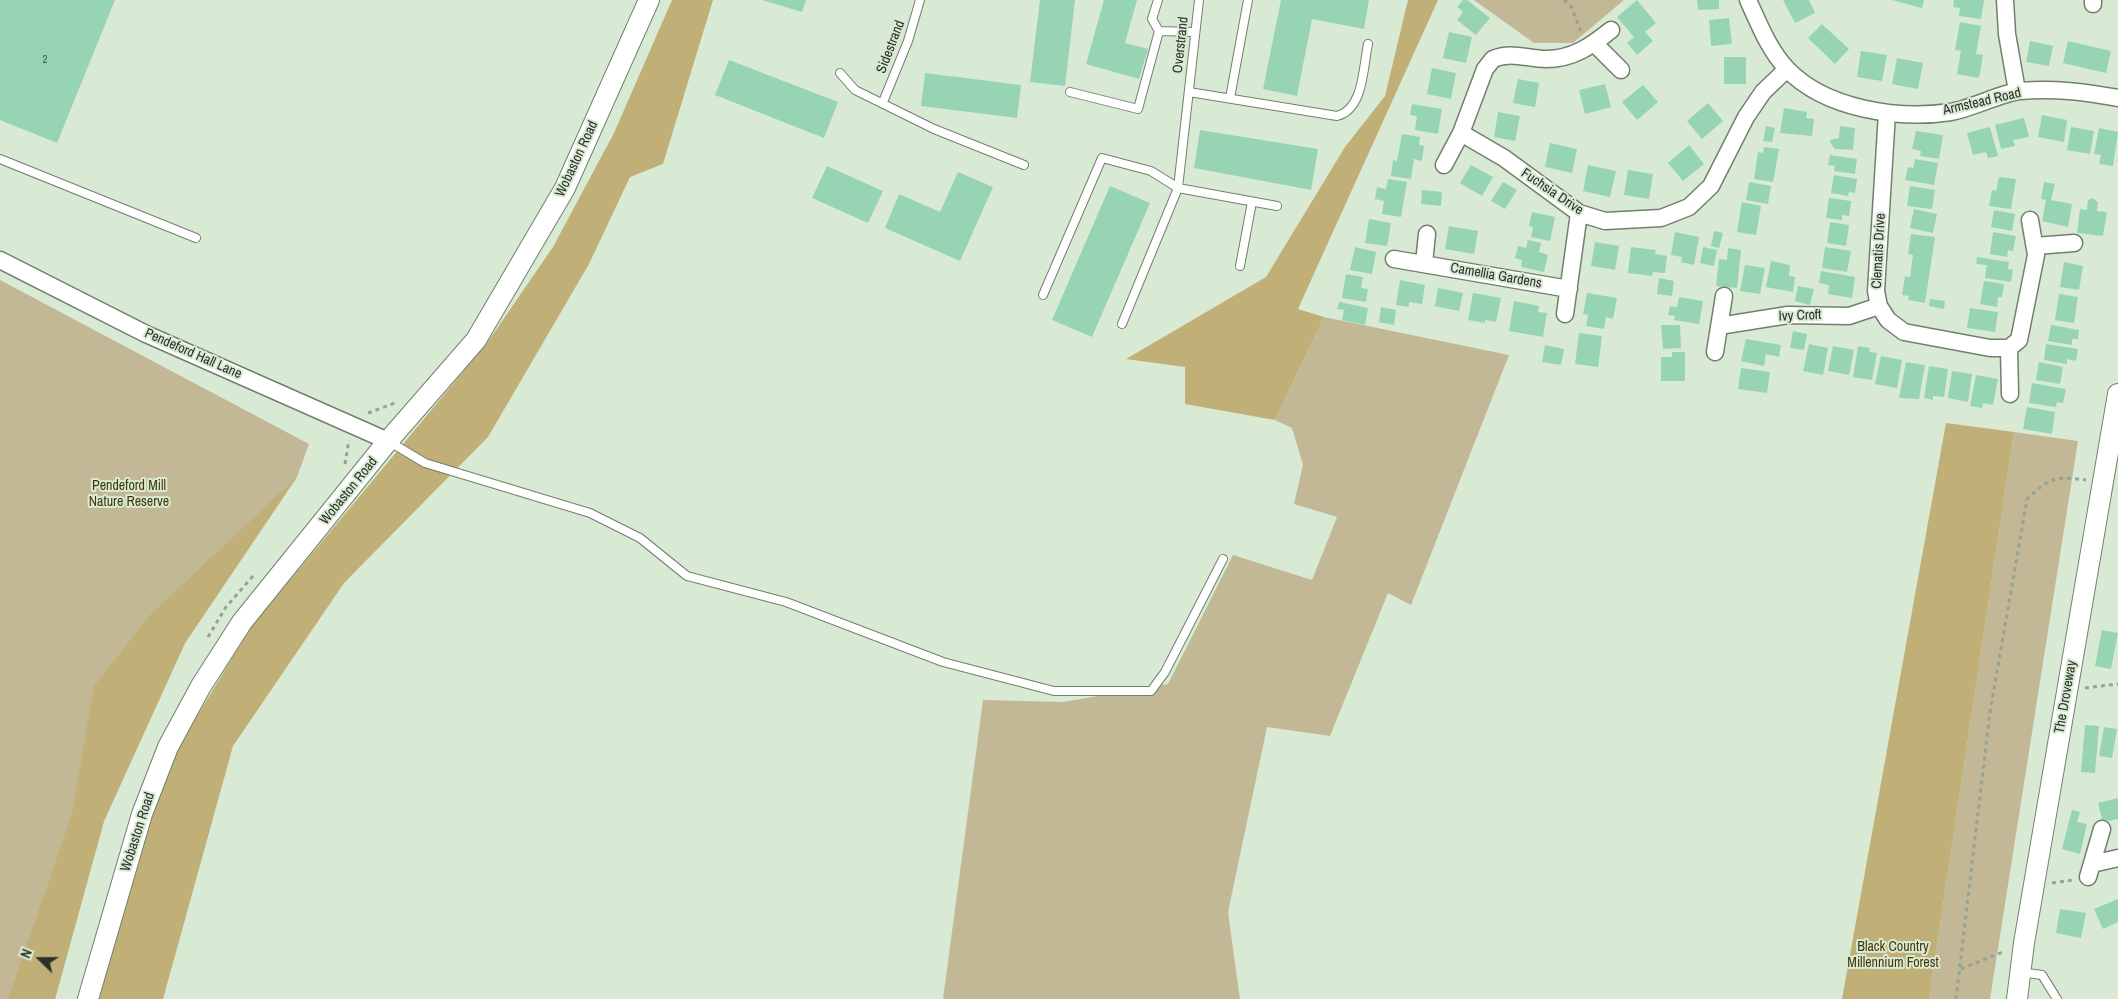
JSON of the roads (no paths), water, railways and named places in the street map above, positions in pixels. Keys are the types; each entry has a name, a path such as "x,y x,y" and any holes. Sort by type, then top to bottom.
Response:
{"street":[{"name":"Wobaston Road","path":"88,999 142,814 168,748 201,686 242,622 388,441 476,340 566,188 649,0"},
{"name":"Armstead Road","path":"1748,0 1766,41 1787,69 1804,83 1830,97 1860,108 1887,113 1950,112 1981,104 2017,91 2062,90 2118,98"},
{"path":"2005,0 2007,34 2017,91"},
{"path":"1444,165 1461,133 1485,69 1493,59 1519,54 1553,58 1569,56 1591,46 1611,30"},
{"path":"1591,46 1621,70"},
{"name":"Fuchsia Drive","path":"1461,133 1504,158 1580,213 1605,221 1661,218 1689,207 1711,186 1746,117 1763,92 1787,69"},
{"name":"Clematis Drive","path":"1887,113 1876,291 1879,306 1888,320 1904,332 1990,348 2009,348"},
{"path":"1565,314 1580,213"},
{"path":"2010,394 2009,348 2019,340 2036,254 2030,220"},
{"path":"1424,263 1427,234"},
{"path":"2035,246 2074,242"},
{"name":"Camellia Gardens","path":"1394,259 1569,289"},
{"name":"Pendeford Hall Lane","path":"0,260 146,334 388,441"},
{"path":"1715,352 1724,296"},
{"name":"Ivy Croft","path":"1719,326 1788,315 1849,316 1879,306"},
{"name":"The Droveway","path":"2017,999 2024,943 2118,394"},
{"path":"2102,829 2090,870 2118,858"}],"lane":[{"name":"Sidestrand","path":"883,102 908,41 920,0"},
{"path":"1070,92 1138,109 1159,31 1152,20 1158,0"},
{"name":"Overstrand","path":"1122,324 1178,188 1199,0"},
{"path":"1230,98 1248,0"},
{"path":"1159,31 1195,32"},
{"path":"1189,92 1337,116 1347,114 1356,102 1368,44"},
{"path":"840,73 855,90 883,102 934,129 1024,165"},
{"path":"1044,295 1102,158 1151,171 1178,188 1277,206"},
{"path":"0,159 196,238"},
{"path":"1240,266 1252,202"},
{"path":"388,441 425,463 590,513 640,538 687,576 786,602 943,662 1054,691 1151,691 1162,677 1223,559"},
{"path":"2020,972 2042,975 2057,999"}],"park label":[{"name":"Pendeford Mill Nature Reserve","path":"129,494"},
{"name":"Black Country Millennium Forest","path":"1893,956"}]}
